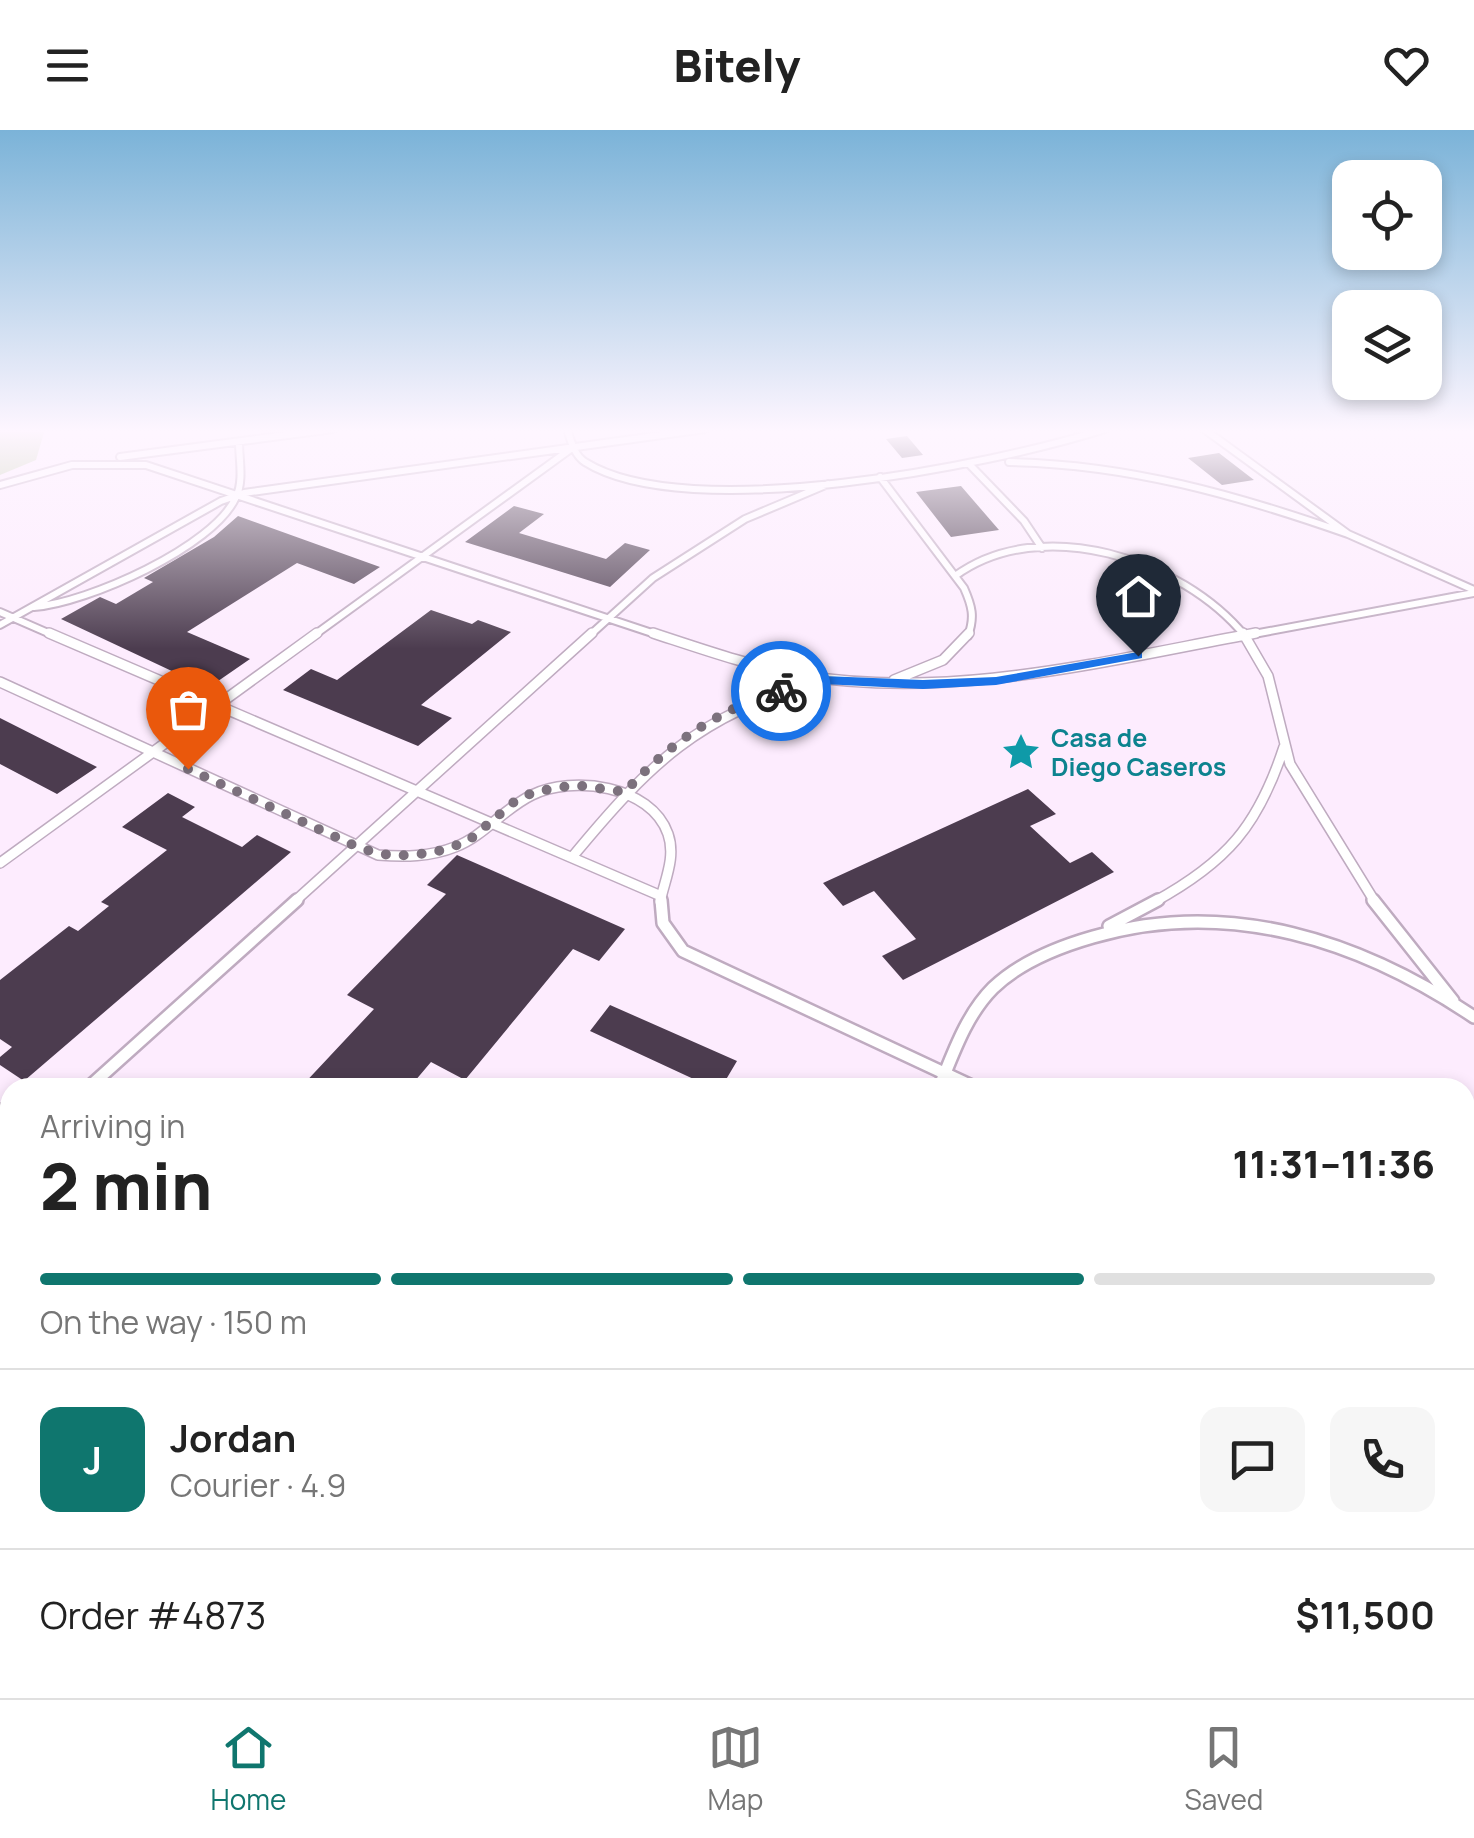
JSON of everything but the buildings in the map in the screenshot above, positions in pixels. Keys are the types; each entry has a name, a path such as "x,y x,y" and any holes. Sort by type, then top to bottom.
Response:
{"lane":[{"path":"0,626 225,502"},
{"path":"33,607 72,603 140,572 212,526 232,502"},
{"path":"260,502 746,664 823,680 966,683 1031,676 1474,591"},
{"path":"0,863 498,502"},
{"path":"99,1078 606,617 684,555 746,519 785,502"},
{"path":"881,684 922,672 962,646 970,631 972,601 899,502"},
{"path":"1006,502 1042,548"},
{"path":"1258,502 1348,534 1474,591"},
{"path":"1304,502 1348,534"},
{"path":"955,576 988,555 1042,548 1094,554 1172,576 1210,600 1245,635 1269,677 1284,746 1350,869 1453,1001"},
{"path":"0,612 661,896"},
{"path":"572,856 648,766 692,732 770,694 823,680"},
{"path":"0,682 378,855 414,856 451,850 478,835 514,802 546,789 575,785 625,792 665,826 672,846 661,896 661,920 683,951 954,1078"},
{"path":"943,1078 983,1000 1000,982 1048,952 1090,936 1178,890 1226,856 1244,838 1264,807 1284,746"},
{"path":"1090,936 1159,921 1235,922 1283,930 1358,954 1453,1001 1474,1016"}],"way so far":[{"path":"188,769 378,855 414,856 451,850 467,842 514,802 534,792 575,785 625,792 648,766 692,732 752,701 781,691"}],"place":[{"name":"Casa de Diego Caseros","path":"1021,752"}],"route":[{"path":"781,691 823,680 877,684 996,681 1138,656"}]}
